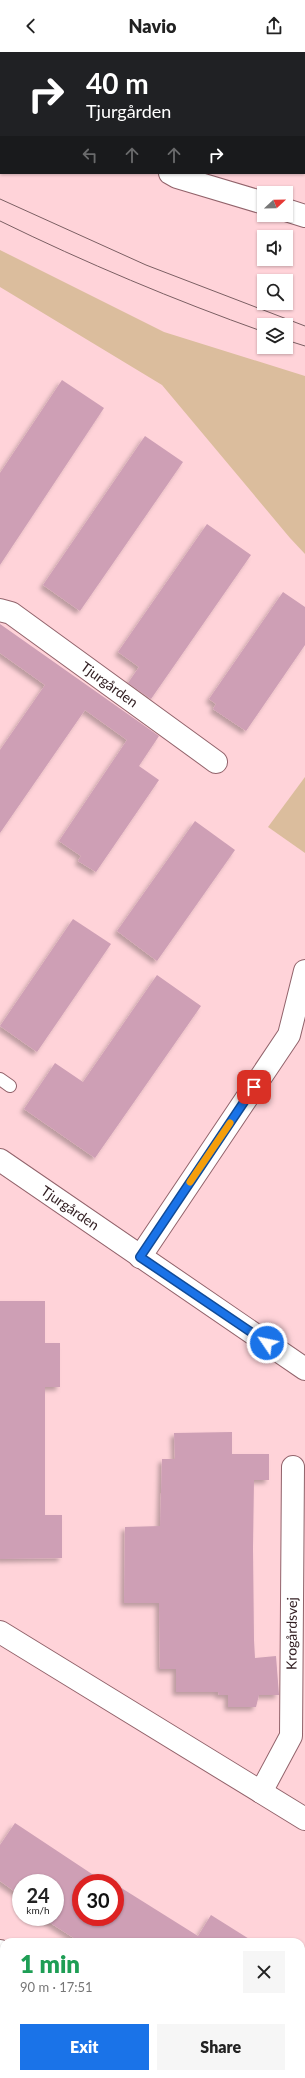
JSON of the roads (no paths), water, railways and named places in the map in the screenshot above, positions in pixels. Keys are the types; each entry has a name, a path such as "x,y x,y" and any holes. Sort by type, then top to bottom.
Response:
{"street":[{"path":"172,174 177,177 257,202"},
{"path":"293,212 305,216"},
{"name":"Tjurgården","path":"0,610 11,614 216,762"},
{"path":"140,1257 289,1035 305,971"},
{"name":"Tjurgården","path":"0,1160 305,1369"},
{"name":"Krogårdsvej","path":"261,1792 292,1736 293,1467"},
{"path":"0,1632 305,1819"}],"lane":[{"path":"0,1079 10,1086"}],"tram line":[{"path":"0,199 146,265 305,326"},
{"path":"0,221 65,252 130,280 257,329"},
{"path":"293,342 305,346"}]}
